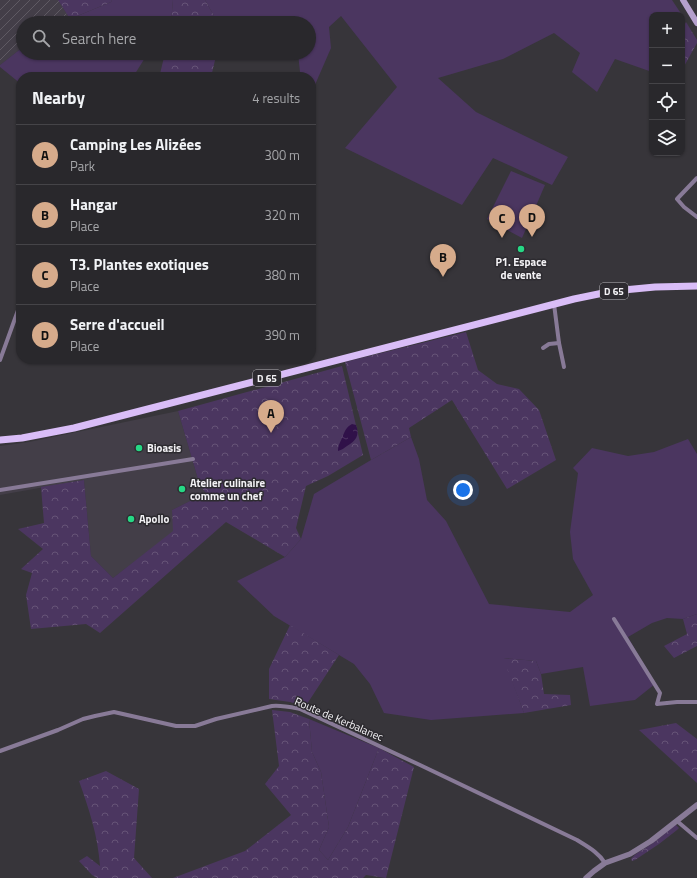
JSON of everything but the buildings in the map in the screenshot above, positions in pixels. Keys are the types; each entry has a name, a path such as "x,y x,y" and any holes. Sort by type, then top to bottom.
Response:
{"main road":[{"path":"683,0 697,23"},
{"name":"D 65","path":"0,440 22,438 74,428 574,299 613,291 655,287 697,286"}],"street":[{"path":"697,178 677,199 684,207 697,217"},
{"path":"554,304 564,367"},
{"path":"0,360 16,316"},
{"path":"543,348 549,344 559,342"},
{"path":"0,490 193,459"},
{"path":"614,618 660,693 657,704 697,702"},
{"name":"Route de Kerbalanec","path":"0,751 83,720 114,712 176,726 195,726 216,719 272,706 292,707 300,709 577,840 596,851 605,863"},
{"path":"586,878 605,863 630,854 659,836 697,805"},
{"path":"676,821 697,838"}],"shaded area":[{"path":"0,0 58,0 68,16 16,16 16,52 0,65"},
{"path":"178,411 200,486 206,493 172,510 174,531 113,578 91,556 84,480 0,495 0,446 29,442"}],"green space":[{"path":"58,0 112,0 111,2 77,16 68,16"},
{"path":"112,0 173,0 172,16 77,16 111,2"},
{"path":"173,0 205,0 214,16 172,16"},
{"path":"205,0 672,0 680,12 649,12 649,71 615,59 597,92 572,72 580,53 554,33 503,59 438,78 476,112 568,157 552,185 493,158 462,205 345,148 397,87 341,16 329,27 331,48 316,82 316,72 300,72 299,60 316,60 316,16 214,16"},
{"path":"686,22 697,40 697,43 685,65 685,48"},
{"path":"16,52 16,60 144,60 136,72 16,72 16,80 0,67 0,65"},
{"path":"163,60 215,60 212,72 160,72"},
{"path":"511,171 545,185 522,238 487,219"},
{"path":"466,332 478,370 497,384 519,389 539,410 556,460 507,489 452,400 409,428 411,437 371,460 345,362"},
{"path":"342,366 363,455 328,476 306,486 296,528 301,539 285,557 226,522 100,633 86,624 31,629 26,595 32,573 21,569 43,549 18,529 44,523 41,487 84,480 91,556 113,578 173,531 172,510 206,493 200,486 178,411"},
{"path":"411,437 419,459 427,500 446,521 489,604 570,612 593,595 573,559 570,532 578,473 573,468 592,448 628,456 654,452 688,439 697,454 697,614 683,619 667,618 652,623 628,637 655,684 635,700 590,706 583,667 541,674 536,661 504,658 524,713 431,720 384,713 370,684 354,664 274,616 237,581 285,557 301,539 314,494"},
{"path":"697,614 697,646 674,658 664,646 687,634 683,619"},
{"path":"290,625 339,655 305,707 290,702 269,699 269,669"},
{"path":"503,658 536,661 541,674 544,694 570,695 571,705 524,713"},
{"path":"272,710 290,712 309,719 312,752 321,772 329,827 319,850 328,860 348,827 379,748 414,767 386,878 366,875 363,878 173,878 245,851 291,815 265,784 279,766"},
{"path":"309,719 379,748 348,827 328,860 319,850 329,827 321,772 312,752"},
{"path":"676,723 697,739 697,783 639,730"},
{"path":"106,771 139,789 134,858 152,878 97,878 92,875 79,861 87,856 100,866 90,812 79,781"},
{"path":"675,824 679,828 677,830 659,844 632,861 631,859 636,854 656,841"}],"water":[{"path":"352,424 356,425 358,432 355,440 342,450 338,451 345,431 348,426"}],"place":[{"name":"Serre d'accueil","path":"532,237"},
{"name":"T3. Plantes exotiques","path":"502,238"},
{"name":"P1. Espace de vente","path":"521,249"},
{"name":"Hangar","path":"443,277"},
{"name":"Camping Les Alizées","path":"271,433"},
{"name":"Bioasis","path":"139,448"},
{"name":"Atelier culinaire comme un chef","path":"182,489"},
{"name":"Apollo","path":"131,519"}]}
